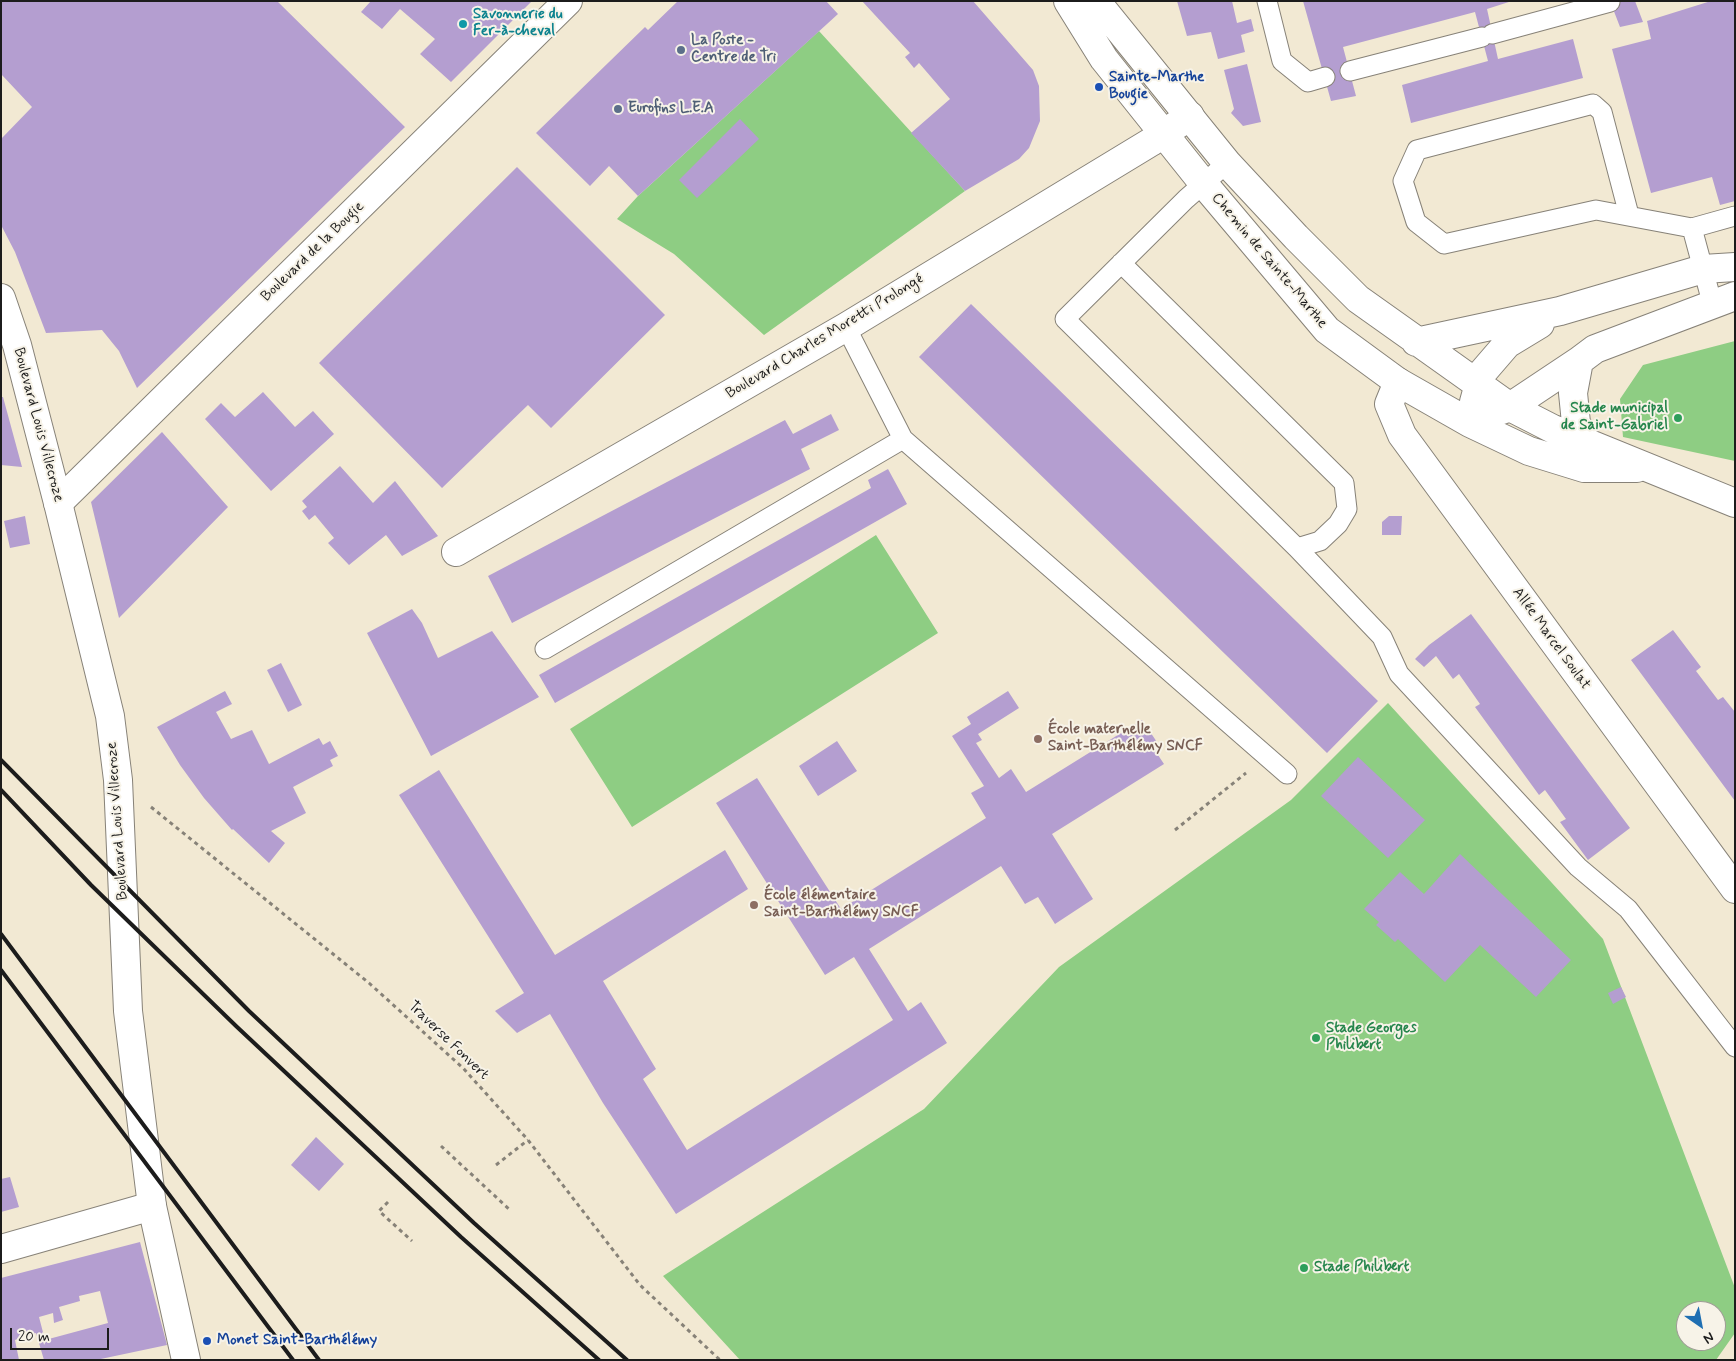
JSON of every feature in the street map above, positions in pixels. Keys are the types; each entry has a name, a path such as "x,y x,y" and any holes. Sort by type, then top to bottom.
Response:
{"street":[{"name":"Boulevard de la Bougie","path":"58,503 568,1"},
{"name":"Chemin de Sainte-Marthe","path":"1068,1 1104,59 1163,134 1327,330 1398,382 1470,424 1528,451 1584,468 1649,468"},
{"name":"Chemin de Sainte-Marthe","path":"1096,1 1227,163 1296,237 1358,298 1416,342 1510,406 1553,429 1735,502"},
{"name":"Boulevard Charles Moretti Prolongé","path":"456,552 846,326 1190,116"},
{"path":"1416,342 1560,312 1703,268 1735,267"},
{"name":"Boulevard Louis Villecroze","path":"1,298 17,345 110,716 118,780 128,1011 152,1206 186,1360"},
{"path":"1470,424 1510,406 1595,349 1724,301"},
{"path":"1470,424 1482,374 1508,344 1560,312"},
{"path":"1578,361 1572,393 1576,423 1586,441"},
{"name":"Allée Marcel Soulat","path":"1398,382 1389,404 1402,435 1735,889"},
{"path":"1,1249 152,1206"}],"lane":[{"path":"1267,1 1282,61 1308,82 1325,77"},
{"path":"1350,71 1610,2"},
{"path":"1629,215 1602,112 1593,104 1417,150 1403,181 1416,222 1444,244 1596,210 1692,228 1735,216"},
{"path":"1227,163 1203,183 1065,318 1296,548 1382,637 1399,674 1578,867 1628,909 1735,1047"},
{"path":"1692,228 1703,268 1724,301"},
{"path":"1121,263 1344,483 1347,509 1338,524 1320,541 1296,548"},
{"path":"846,326 903,438 1287,774"},
{"path":"545,649 903,438"}],"path":[{"path":"1175,830 1248,771 1264,754"},
{"name":"Traverse Fonvert","path":"118,780 369,983 463,1068 528,1140 640,1286 720,1360"},
{"path":"496,1165 528,1140"},
{"path":"442,1146 510,1210"},
{"path":"388,1202 378,1211 412,1241"}],"green space":[{"path":"819,31 965,191 764,335 674,254 617,219 638,196"},
{"name":"Stade municipal de Saint-Gabriel","path":"1735,341 1735,461 1623,437 1620,399 1643,365"},
{"path":"876,535 938,633 632,827 570,729"},
{"name":"Stade Georges Philibert","path":"1388,703 1603,939 1735,1288 1735,1333 1726,1346 1726,1301 1676,1301 1676,1351 1722,1351 1716,1360 740,1360 663,1276 924,1109 1059,967 1291,800"}],"building":[{"path":"1,1 277,1 405,127 137,388 119,351 102,330 46,333 15,252 1,225 1,139 32,107 1,74"},
{"name":"Savonnerie du Fer-à-cheval","path":"371,1 532,1 451,82 420,54 435,39 400,9 382,29 361,12"},
{"path":"678,1 826,1 838,14 638,196 609,166 590,186 536,133 645,27 648,30"},
{"path":"862,1 973,1 1033,70 1039,86 1040,121 1029,148 1019,159 965,191 911,133 950,99 919,63 914,68 905,57 910,53"},
{"path":"1177,1 1232,1 1237,23 1251,19 1254,31 1241,35 1245,52 1218,59 1211,32 1187,36"},
{"path":"1303,1 1512,1 1487,9 1498,59 1573,39 1583,78 1411,123 1402,85 1488,61 1475,12 1343,47 1356,96 1331,101"},
{"path":"1610,1 1635,1 1643,22 1620,27"},
{"path":"1711,1 1735,1 1735,201 1720,205 1712,177 1651,193 1612,49 1651,39 1647,21"},
{"path":"1247,64 1261,122 1243,126 1231,113 1234,109 1224,70"},
{"path":"740,119 759,139 697,198 679,180"},
{"path":"517,167 665,315 551,428 528,405 442,488 319,363"},
{"path":"971,304 1378,701 1327,753 919,357"},
{"path":"263,392 295,427 313,411 334,434 271,491 205,419 221,403 235,417"},
{"path":"1,397 3,397 22,467 1,465"},
{"path":"831,414 839,430 801,449 810,469 512,623 488,576 785,420 793,434"},
{"path":"162,432 228,507 119,618 91,502"},
{"path":"340,466 373,503 395,481 438,536 402,556 386,535 349,565 328,543 334,538 315,515 309,520 302,511 307,507 302,501"},
{"path":"888,469 907,504 555,703 539,675 871,488 868,480"},
{"path":"25,516 30,544 10,548 4,521"},
{"path":"1389,516 1402,516 1401,535 1382,535 1382,522"},
{"path":"412,609 422,623 438,658 492,631 539,697 431,756 367,633"},
{"path":"1471,614 1630,828 1588,860 1560,822 1566,819 1545,790 1539,795 1475,707 1480,704 1459,674 1453,679 1436,656 1424,667 1415,659 1429,645"},
{"path":"1673,630 1701,667 1696,671 1718,700 1723,697 1735,712 1735,801 1631,660"},
{"path":"281,663 302,705 288,712 267,670"},
{"path":"225,691 232,704 216,712 231,739 252,730 269,764 319,738 323,745 330,741 338,756 330,760 333,766 293,787 306,813 271,831 285,843 269,863 232,830 204,798 180,765 157,727"},
{"path":"1008,691 1019,708 978,734 982,740 976,743 999,778 1011,769 1026,792 1142,720 1161,748 1156,752 1164,764 1052,834 1093,899 1055,924 1038,897 1025,904 1001,866 869,949 908,1011 921,1002 947,1043 676,1214 603,1103 550,1014 517,1033 495,1011 524,993 399,795 439,770 555,955 725,850 748,889 603,981 656,1069 643,1079 687,1150 893,1020 854,957 825,975 716,803 757,778 841,909 986,818 971,793 984,786 952,736 971,724 967,717"},
{"path":"837,741 857,771 818,796 799,766"},
{"path":"1358,757 1425,820 1388,858 1321,796"},
{"path":"1460,854 1571,960 1536,997 1480,945 1445,982 1398,939 1395,942 1376,925 1379,922 1364,909 1400,872 1424,894"},
{"path":"1621,987 1626,997 1613,1004 1608,993"},
{"path":"316,1137 344,1164 319,1191 291,1165"},
{"path":"10,1177 19,1207 1,1212 1,1179"},
{"path":"140,1242 167,1345 96,1360 44,1360 36,1333 15,1340 19,1360 1,1360 1,1278","holes":["100,1291 108,1323 45,1340 39,1317 53,1313 54,1323 63,1320 59,1307 80,1301 79,1296"]}],"railway":[{"path":"1,760 249,1011 474,1223 627,1360"},
{"path":"1,790 91,885 236,1026 461,1237 599,1360"},
{"path":"1,934 319,1360"},
{"path":"1,970 293,1360"}],"place":[{"name":"Savonnerie du Fer-à-cheval","path":"463,24"},
{"name":"La Poste - Centre de Tri","path":"681,50"},
{"name":"Sainte-Marthe Bougie","path":"1099,87"},
{"name":"Eurofins L.E.A","path":"618,109"},
{"name":"Stade municipal de Saint-Gabriel","path":"1678,418"},
{"name":"École maternelle Saint-Barthélémy SNCF","path":"1038,739"},
{"name":"École élémentaire Saint-Barthélémy SNCF","path":"754,905"},
{"name":"Stade Georges Philibert","path":"1316,1038"},
{"name":"Stade Philibert","path":"1304,1268"},
{"name":"Monet Saint-Barthélémy","path":"207,1341"}]}
